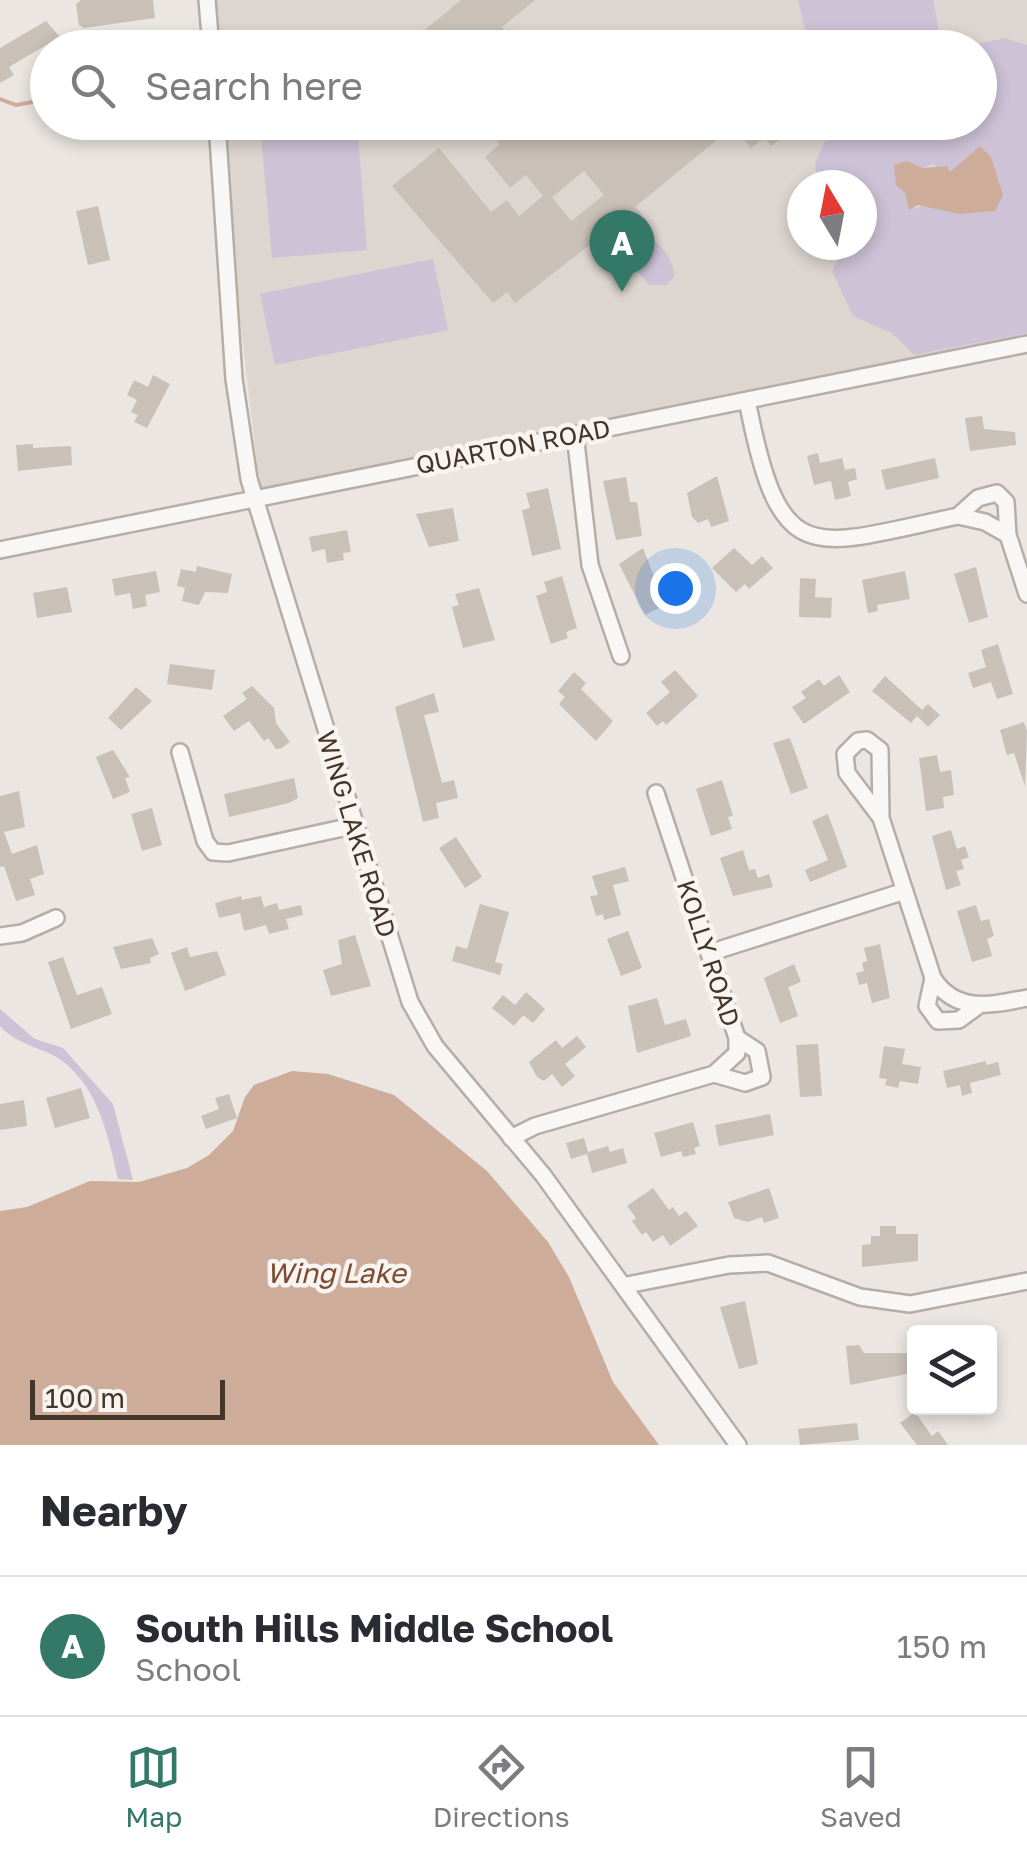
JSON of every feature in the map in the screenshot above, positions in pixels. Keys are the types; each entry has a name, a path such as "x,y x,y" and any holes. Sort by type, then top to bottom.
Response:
{"street":[{"path":"208,0 210,30"},
{"name":"WING LAKE ROAD","path":"218,140 234,379 254,498 352,826 415,1012 454,1072 512,1138 627,1285 738,1445"},
{"name":"QUARTON ROAD","path":"0,550 1027,344"},
{"path":"748,400 762,465 778,508 792,528 804,535 844,540 958,516 985,522 1008,535"},
{"path":"574,434 586,494 590,564 621,656"},
{"path":"958,516 978,498 997,493 1006,502 1008,535 1027,594"},
{"path":"880,818 880,750 868,740 858,741 845,754 847,773 880,818 933,978 952,998 978,1006 1027,998"},
{"path":"180,752 206,841 213,852 228,854 352,826"},
{"name":"KOLLY ROAD","path":"656,792 737,1038 733,1060 714,1074"},
{"path":"709,953 904,891"},
{"path":"0,936 22,933 56,918"},
{"path":"933,978 927,1006 938,1021 959,1020 978,1006"},
{"path":"512,1138 535,1126 714,1074 745,1082 762,1077 757,1051 737,1038"},
{"path":"627,1285 728,1265 768,1263 860,1297 910,1304 1027,1281"}],"shaded area":[{"path":"202,0 1027,0 1027,336 260,489 219,140 997,140 997,30 206,30"},
{"path":"798,0 933,0 939,30 805,30"},
{"path":"997,40 1027,45 1027,333 914,355 892,333 853,316 832,271 838,260 877,260 877,170 816,170 825,140 997,140","holes":["980,146 999,181 959,214 927,205 909,210 905,192 896,185 895,165 923,168 932,164 950,173"]},
{"path":"262,140 358,140 367,250 272,258"},
{"path":"638,233 658,243 668,256 674,277 666,285 649,285 626,257 627,241"},
{"path":"433,259 448,330 275,365 260,294"},
{"path":"0,1009 35,1039 63,1048 113,1104 133,1180 118,1179 100,1114 85,1084 61,1060 0,1026"}],"water":[{"path":"980,146 991,157 1003,195 995,211 959,214 918,205 909,210 905,193 896,185 894,165 907,161 923,168 947,166 950,172"},
{"name":"Wing Lake","path":"292,1071 328,1074 394,1095 487,1171 548,1242 569,1277 613,1382 659,1445 0,1445 0,1211 27,1207 90,1181 139,1182 187,1168 209,1155 233,1131 245,1097 254,1085"}],"building":[{"path":"81,0 153,0 155,18 84,28 79,25 76,4"},
{"path":"461,0 535,0 502,27 504,30 425,30"},
{"path":"46,21 54,30 31,30"},
{"path":"30,30 30,55 9,67 14,75 0,83 0,48"},
{"path":"497,140 717,140 635,207 648,222 631,235 626,228 616,236 610,229 515,303 507,292 493,303 392,186 439,148 491,212 507,200 519,216 543,196 526,175 510,188 485,157 500,144","holes":["584,171 604,195 571,221 552,197"]},
{"path":"745,140 761,140 751,148"},
{"path":"98,206 110,260 88,265 76,211"},
{"path":"153,375 170,384 147,428 134,422 138,415 131,412 137,400 127,395 134,380 148,387"},
{"path":"982,416 984,429 1015,432 1016,445 970,451 965,418"},
{"path":"33,444 33,448 71,446 72,465 18,471 16,445"},
{"path":"818,453 820,463 842,458 845,470 855,468 857,479 848,482 851,496 835,500 831,481 814,485 807,456"},
{"path":"935,458 939,478 886,490 881,470"},
{"path":"717,476 729,521 711,527 708,519 698,523 692,517 687,493"},
{"path":"626,477 630,502 637,502 642,536 616,540 603,481"},
{"path":"548,488 561,549 532,556 522,510 530,508 526,493"},
{"path":"453,508 459,541 429,547 416,514"},
{"path":"347,530 351,552 343,553 344,560 327,563 325,549 312,552 309,537"},
{"path":"643,548 665,605 645,615 619,564"},
{"path":"734,548 752,565 762,556 773,568 749,589 745,584 736,592 712,568"},
{"path":"197,566 232,574 228,593 205,592 199,605 182,601 185,588 177,586 181,569 196,572"},
{"path":"976,567 988,617 969,623 954,574"},
{"path":"156,571 160,592 145,595 147,606 133,609 130,593 115,596 112,579"},
{"path":"905,571 910,599 877,605 878,611 868,613 862,580"},
{"path":"562,576 577,628 566,632 568,638 551,644 536,596 547,592 544,582"},
{"path":"800,578 816,579 815,597 832,598 831,618 799,617"},
{"path":"67,587 72,612 37,618 33,593"},
{"path":"479,588 495,640 463,648 452,607 459,605 455,594"},
{"path":"998,644 1013,694 997,699 991,682 973,688 968,673 986,667 981,650"},
{"path":"170,664 215,670 212,690 167,684"},
{"path":"675,670 698,696 666,725 663,721 657,726 646,713 670,692 661,682"},
{"path":"574,672 586,683 581,689 613,721 596,741 559,704 565,697 558,691"},
{"path":"839,675 850,692 804,724 792,707 806,698 801,692 819,679 824,686"},
{"path":"885,676 922,710 928,704 940,715 928,727 917,716 911,723 872,691"},
{"path":"252,686 274,708 276,723 290,742 282,748 276,749 268,738 264,741 249,721 234,731 223,716 247,699 242,693"},
{"path":"136,687 152,701 121,730 108,718"},
{"path":"434,693 439,712 424,715 442,783 454,780 458,798 436,803 439,818 423,822 395,707"},
{"path":"1024,722 1025,786 1014,753 1007,755 1000,730"},
{"path":"790,738 808,788 791,794 773,743"},
{"path":"113,750 130,777 125,778 130,792 113,799 96,757"},
{"path":"937,755 940,772 951,770 954,795 943,797 944,808 926,811 919,758"},
{"path":"294,778 298,798 229,817 224,794"},
{"path":"722,780 733,816 728,817 732,829 711,836 696,789"},
{"path":"19,791 25,827 4,832 12,854 37,845 44,874 30,879 35,895 16,901 4,866 0,867 0,796"},
{"path":"152,808 162,845 142,851 131,814"},
{"path":"828,814 847,867 810,882 805,870 828,860 812,821"},
{"path":"951,830 957,849 965,846 969,857 961,860 964,869 956,871 961,885 946,890 932,836"},
{"path":"456,837 482,877 465,888 439,848"},
{"path":"743,850 749,870 755,869 758,878 769,874 773,887 733,896 720,858"},
{"path":"625,867 629,881 613,885 621,915 604,920 603,914 596,916 590,896 598,895 592,876"},
{"path":"241,896 242,900 261,896 264,907 277,903 279,910 301,905 303,915 286,919 289,929 269,934 266,925 244,931 240,913 219,918 215,903"},
{"path":"480,904 509,912 495,962 503,964 500,975 452,961 456,946 467,949"},
{"path":"976,905 981,921 989,919 994,936 987,939 992,956 972,962 957,911"},
{"path":"628,931 642,968 621,976 607,939"},
{"path":"355,935 371,986 331,996 323,970 342,964 338,940"},
{"path":"152,938 159,954 150,958 151,963 121,969 113,947"},
{"path":"880,944 890,998 872,1003 867,983 859,985 856,973 864,971 864,948"},
{"path":"187,947 190,957 217,951 226,975 185,991 171,953"},
{"path":"63,957 77,995 102,987 112,1014 71,1029 48,962"},
{"path":"794,964 801,982 788,987 798,1016 780,1023 764,978"},
{"path":"526,992 545,1009 533,1023 523,1015 514,1026 492,1008 503,995 515,1005"},
{"path":"657,998 665,1025 686,1019 691,1036 637,1053 628,1006"},
{"path":"577,1036 586,1047 565,1064 575,1076 562,1087 552,1074 544,1081 537,1077 529,1062 556,1040 562,1048"},
{"path":"818,1044 822,1096 800,1097 796,1045"},
{"path":"884,1046 905,1049 902,1064 921,1067 918,1084 900,1081 898,1088 885,1085 887,1079 879,1078"},
{"path":"986,1061 986,1065 998,1062 1001,1075 970,1083 972,1093 962,1096 960,1085 947,1088 943,1071"},
{"path":"81,1088 90,1118 55,1128 46,1098"},
{"path":"229,1094 237,1118 206,1129 201,1116 219,1109 215,1098"},
{"path":"24,1100 27,1126 0,1130 0,1104"},
{"path":"770,1114 774,1135 719,1146 715,1125"},
{"path":"693,1122 700,1146 694,1148 696,1154 683,1157 681,1151 661,1157 654,1133"},
{"path":"584,1138 588,1152 608,1146 610,1152 623,1148 627,1163 592,1173 587,1154 571,1159 566,1143"},
{"path":"653,1188 669,1210 673,1207 679,1216 686,1211 698,1226 670,1246 663,1235 653,1242 646,1232 642,1235 627,1206"},
{"path":"769,1188 779,1218 764,1223 762,1217 748,1222 734,1218 728,1202"},
{"path":"880,1226 896,1226 896,1234 918,1234 918,1261 862,1267 862,1245 871,1244 871,1236 880,1236"},
{"path":"745,1301 758,1364 739,1369 720,1307"},
{"path":"859,1345 864,1353 907,1353 907,1374 850,1385 846,1346"},
{"path":"917,1415 932,1436 938,1431 948,1445 917,1445 900,1423"},
{"path":"857,1423 859,1440 800,1445 798,1429"}],"waterway":[{"path":"0,99 16,105 30,102"}],"place":[{"name":"South Hills Middle School","path":"622,292"}]}
